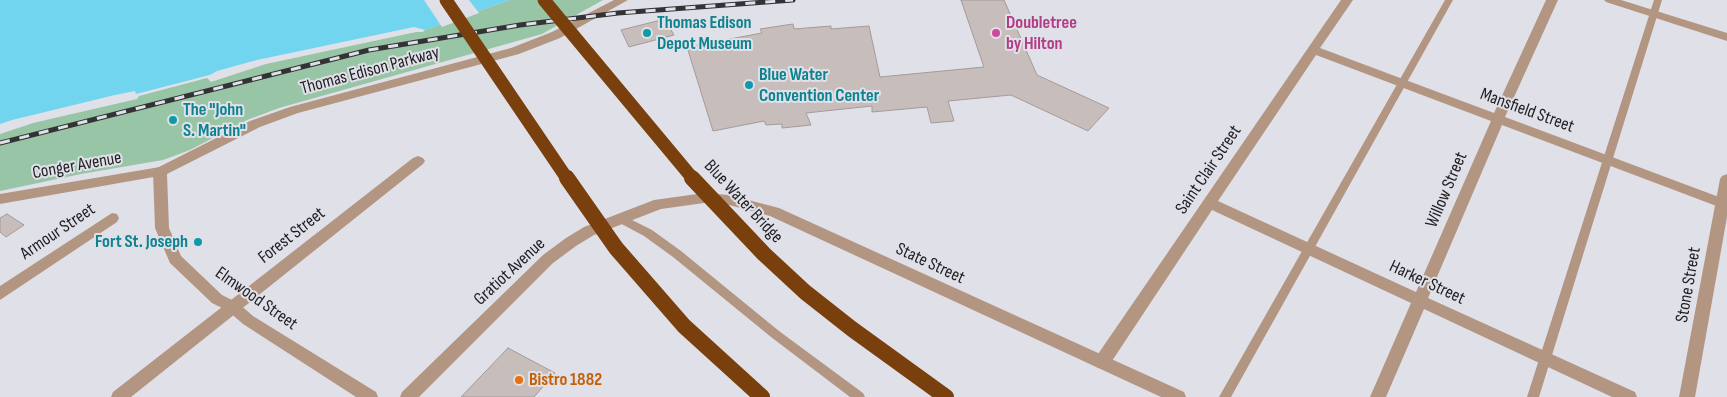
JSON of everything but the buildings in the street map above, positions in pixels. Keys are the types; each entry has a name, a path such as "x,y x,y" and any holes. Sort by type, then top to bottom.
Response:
{"highway":[{"path":"446,0 541,142 616,248 684,326 762,397"},
{"name":"Blue Water Bridge","path":"544,0 677,161 715,204 764,254 805,292 852,329 946,397"}],"street":[{"name":"Thomas Edison Parkway","path":"160,172 255,124 294,110 515,51 556,35 622,0"},
{"name":"Saint Clair Street","path":"1102,362 1348,0"},
{"name":"Willow Street","path":"1378,397 1498,119 1552,0"},
{"path":"1610,0 1727,37"},
{"name":"Mansfield Street","path":"1314,50 1725,205"},
{"name":"Forest Street","path":"119,397 418,160"},
{"name":"Conger Avenue","path":"0,199 160,172"},
{"name":"Elmwood Street","path":"160,172 162,228 175,260 217,299 233,307 248,320 370,397"},
{"name":"Stone Street","path":"1687,397 1725,205 1727,179"},
{"name":"State Street","path":"659,204 704,198 729,200 774,212 1178,397"},
{"name":"Harker Street","path":"1209,203 1629,397"},
{"name":"Gratiot Avenue","path":"408,397 548,259 590,231 659,204"},
{"name":"Armour Street","path":"0,294 112,218"}],"lane":[{"path":"1225,397 1308,248 1404,84 1448,0"},
{"path":"1533,397 1658,0"},
{"path":"620,218 677,254 774,334 859,397"}],"green space":[{"path":"510,0 603,0 542,34 279,108 247,120 190,150 163,160 81,174 0,191 0,132 136,94 265,62 425,30"}],"water":[{"path":"0,0 510,0 425,30 416,29 210,75 0,132"}],"pier":[{"path":"424,0 469,0 479,13 442,27"},
{"path":"414,27 425,30 423,32 266,64 211,82 207,78 139,96 137,99 33,123 0,134 0,124 12,120 115,95 135,91 136,94 210,75 217,71 257,60"}],"railway":[{"path":"0,143 369,50 520,25 618,13 793,0"}],"place":[{"name":"Thomas Edison Depot Museum","path":"647,33"},
{"name":"Doubletree by Hilton","path":"996,33"},
{"name":"Blue Water Convention Center","path":"749,85"},
{"name":"The \"John S. Martin\"","path":"173,120"},
{"name":"Fort St. Joseph","path":"198,242"},
{"name":"Bistro 1882","path":"519,380"}]}
